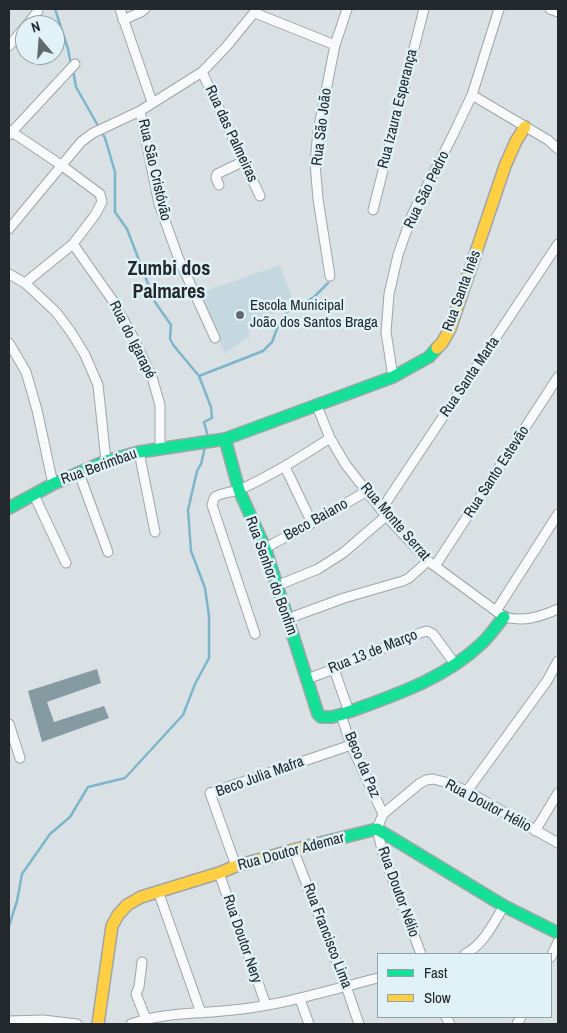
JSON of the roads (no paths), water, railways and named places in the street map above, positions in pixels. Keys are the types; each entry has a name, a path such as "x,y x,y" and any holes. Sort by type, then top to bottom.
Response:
{"street":[{"path":"120,9 152,102"},
{"path":"123,20 144,9"},
{"name":"Rua São João","path":"330,276 318,199 315,163 318,130 335,45 347,9"},
{"name":"Rua Izaura Esperança","path":"373,210 424,9"},
{"name":"Rua São Pedro","path":"393,377 386,332 389,294 398,255 412,215 472,95 499,9"},
{"path":"550,9 558,12"},
{"path":"35,15 38,11"},
{"path":"9,230 81,142 92,133 140,111 202,72 256,11 335,45"},
{"path":"25,283 73,244 95,215 102,202 100,194 61,165 10,132 75,64"},
{"name":"Rua das Palmeiras","path":"202,72 260,196"},
{"path":"472,95 548,140 558,149"},
{"name":"Rua São Cristóvão","path":"140,111 159,204 178,257 216,338"},
{"name":"Rua Santa Inês","path":"225,439 393,377 429,357 442,344 450,329 506,166 514,146 525,127"},
{"path":"218,185 217,174 244,161"},
{"name":"Rua do Igarapé","path":"73,244 113,302 133,337 152,377 160,405 160,448"},
{"name":"Rua Santa Marta","path":"276,586 318,569 343,553 383,513 558,244"},
{"path":"9,274 25,283 56,312 72,332 85,355 98,384 106,461"},
{"path":"9,343 26,372 37,410 53,484"},
{"name":"Rua Santo Estevão","path":"287,619 344,598 402,581 432,564 558,377"},
{"name":"Rua Monte Serrat","path":"317,406 330,438 346,465 383,513 432,564 500,614"},
{"path":"254,634 212,505 214,498 239,490 285,467 330,438"},
{"name":"Rua Berimbau","path":"9,508 53,484 106,461 138,452 225,439"},
{"name":"Rua Senhor do Bonfim","path":"225,439 239,490 265,548 318,714 323,718 345,713"},
{"path":"138,452 155,532"},
{"path":"285,467 312,523"},
{"path":"79,473 108,552"},
{"name":"Beco Baiano","path":"265,548 367,491"},
{"path":"34,494 66,563"},
{"path":"345,713 420,685 455,664 482,642 558,514"},
{"path":"500,614 514,619 535,618 558,609"},
{"name":"Rua 13 de Março","path":"306,679 420,632 428,631 433,634 455,664"},
{"path":"467,791 546,681 558,661"},
{"name":"Beco da Paz","path":"334,669 351,745 383,814"},
{"path":"9,724 20,758"},
{"name":"Beco Julia Mafra","path":"236,866 210,793 351,745"},
{"name":"Rua Doutor Hélio","path":"377,829 383,814 419,784 433,778 467,791 558,843"},
{"path":"535,831 558,793"},
{"path":"377,829 504,906 558,933"},
{"name":"Rua Doutor Ademar","path":"98,1024 112,926 127,904 158,891 236,866 294,849 377,829"},
{"name":"Rua Doutor Nélio","path":"377,829 383,854 420,953"},
{"name":"Rua Francisco Lima","path":"294,849 359,1024"},
{"name":"Rua Doutor Nery","path":"219,873 266,1005"},
{"path":"158,891 200,1013"},
{"path":"468,953 478,946 489,932 504,906"},
{"path":"552,955 558,942"},
{"path":"142,962 139,987 136,994 146,1019"},
{"path":"131,1024 146,1019 234,1010 300,999 377,978"},
{"path":"300,999 309,1024"},
{"path":"9,1020 20,1022 43,1020 76,1024"}],"waterway":[{"path":"55,9 68,49 71,65"},
{"path":"73,70 76,87 105,138 115,172 115,212 127,229 155,302 171,325 170,339 199,376 211,407 212,418 204,422 208,437"},
{"path":"199,376 263,351 272,342 280,321 287,312 314,297 328,283"},
{"path":"9,926 17,901 22,874 50,834 70,817 88,787 125,778 183,715 195,684 209,658 209,616 205,588 191,551 188,510 205,447"}],"place":[{"name":"Escola Municipal João dos Santos Braga","path":"240,315"}],"district":[{"name":"Zumbi dos Palmares","path":"169,282"}]}
